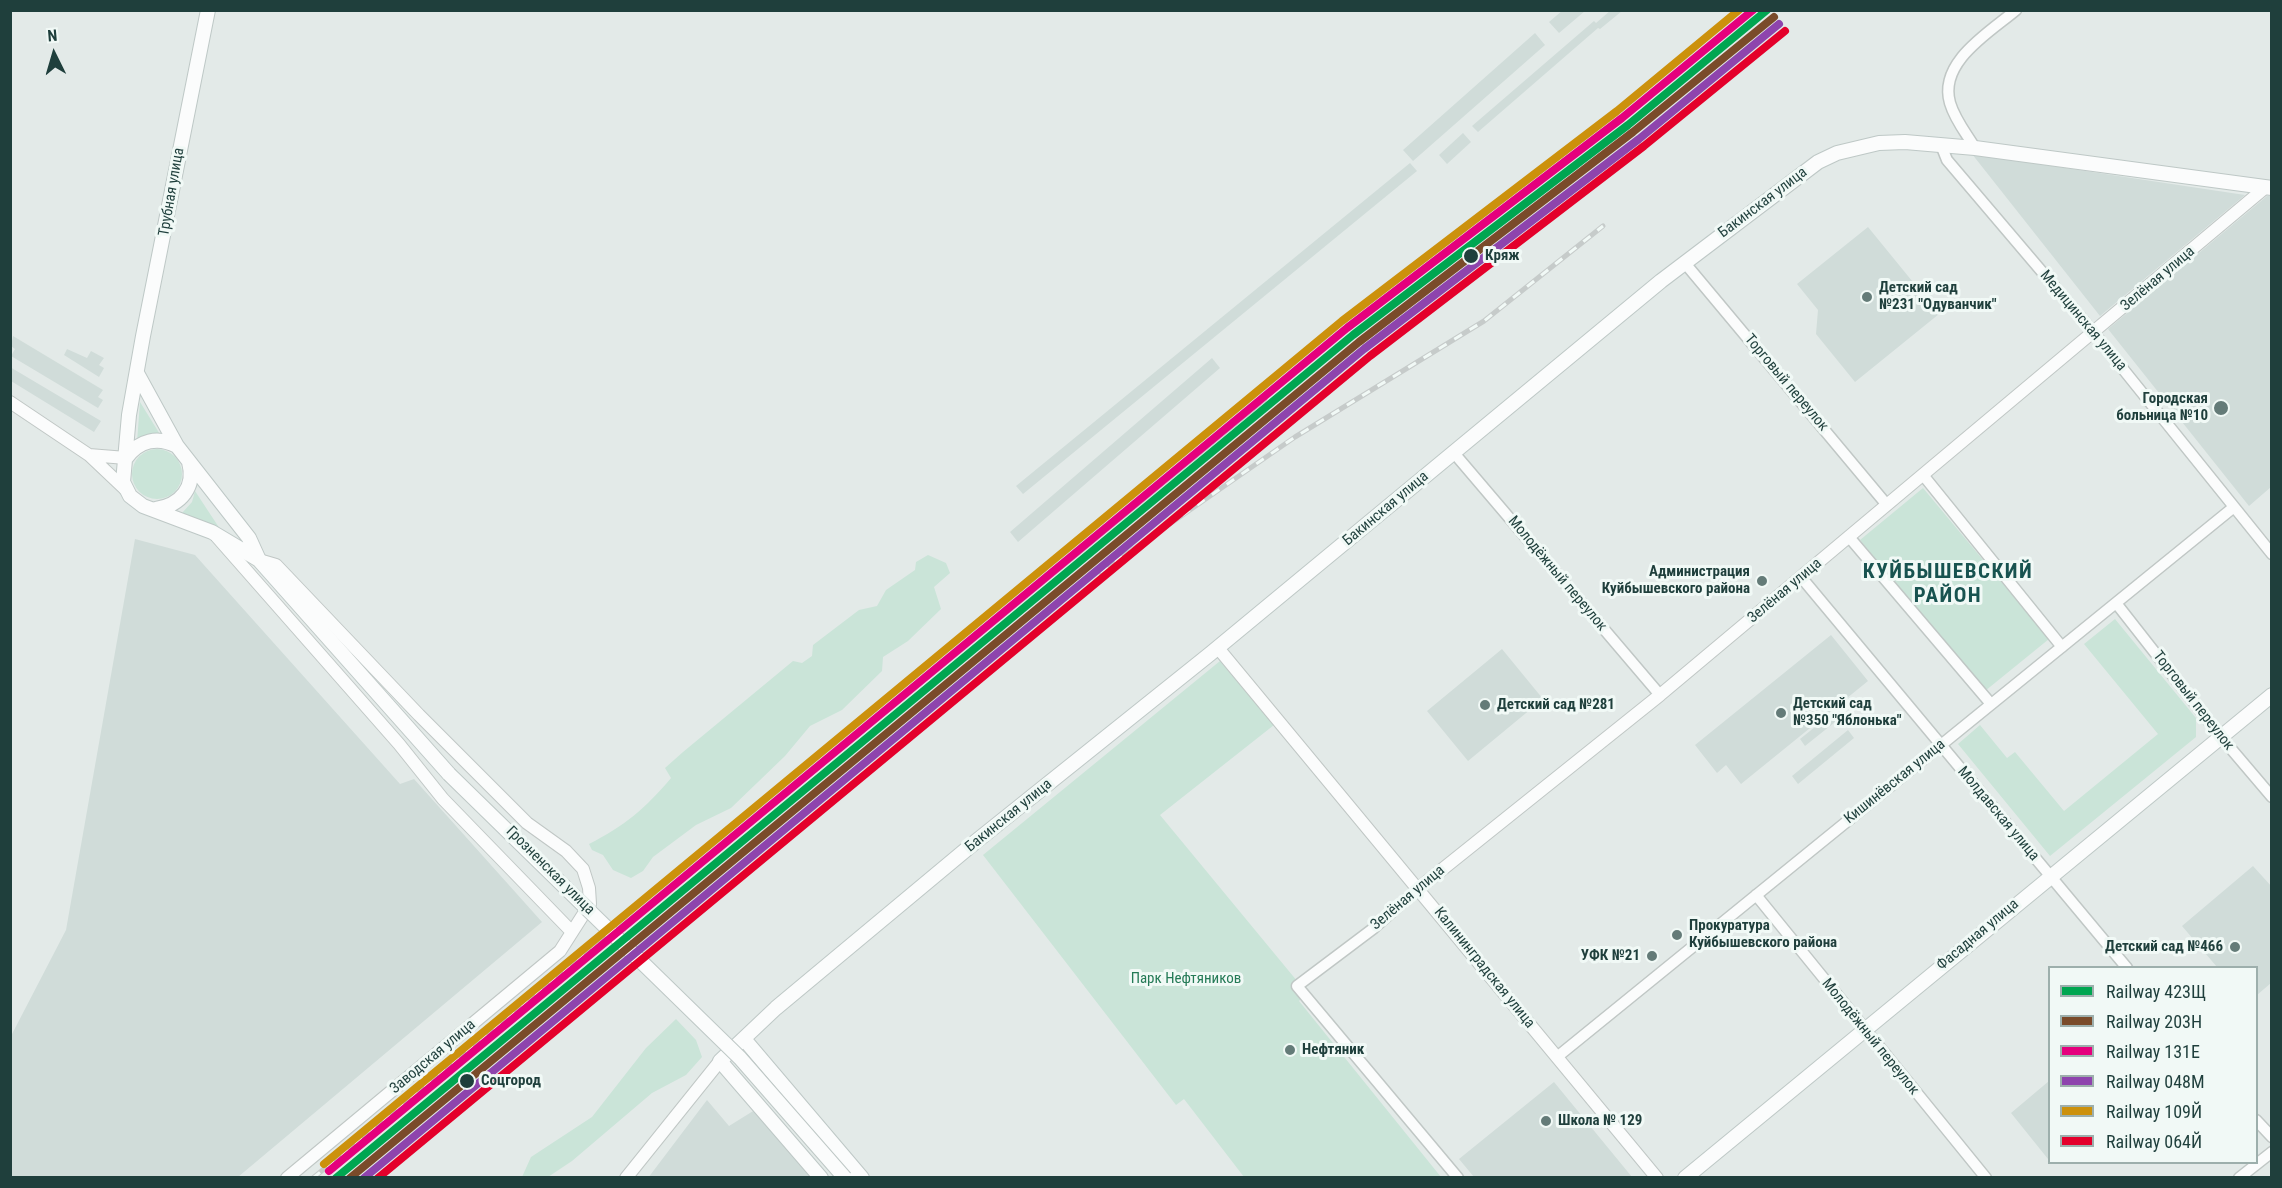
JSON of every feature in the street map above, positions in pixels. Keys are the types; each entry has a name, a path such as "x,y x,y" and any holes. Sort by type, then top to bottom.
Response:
{"main road":[{"name":"Трубная улица","path":"126,458 129,415 208,10"},
{"name":"Бакинская улица","path":"720,1061 776,1008 974,843 1218,648 1684,262 1827,157 1886,142 1941,145 2269,187"},
{"path":"137,373 177,446 249,538 259,560"},
{"path":"177,446 161,440 152,440 136,446 126,458 122,472 126,490 135,501 212,532 259,560"},
{"path":"156,509 172,505 187,491 191,475 188,460"},
{"name":"Грозненская улица","path":"259,560 449,774 740,1058 845,1178"},
{"name":"Фасадная улица","path":"1685,1178 2271,694"},
{"path":"744,1040 759,1104"},
{"path":"744,1040 862,1178"},
{"path":"720,1061 821,1178"}],"street":[{"path":"1976,148 1956,118 1949,101 1949,85 1954,68 1970,49 2016,10"},
{"name":"Медицинская улица","path":"1941,145 1947,160 2094,333 2271,554"},
{"name":"Зелёная улица","path":"1458,1178 1297,986 1374,928 1419,888 1660,695 2269,187"},
{"name":"Торговый переулок","path":"1684,262 1887,505"},
{"path":"10,402 89,454 126,490"},
{"name":"Молодёжный переулок","path":"1454,453 1660,695"},
{"path":"89,454 126,458"},
{"path":"1923,475 2062,647"},
{"name":"Кишинёвская улица","path":"1557,1057 2234,507"},
{"path":"212,532 399,744 443,799 571,931"},
{"path":"1849,537 1991,704"},
{"name":"Заводская улица","path":"259,560 276,565 419,715 519,815 566,851 583,869 589,888 590,904 560,951 287,1178"},
{"name":"Молдавская улица","path":"1801,577 2125,966"},
{"name":"Торговый переулок","path":"2116,603 2271,797"},
{"name":"Калининградская улица","path":"1218,648 1419,888 1656,1178"},
{"name":"Молодёжный переулок","path":"1756,895 1986,1178"},
{"name":"Бакинская улица","path":"626,1178 720,1061"},
{"path":"2258,1122 2271,1137"},
{"path":"2258,1163 2271,1152"},
{"path":"2240,1178 2257,1164"}],"shaded area":[{"path":"1563,10 1585,11 1559,33 1549,22"},
{"path":"1611,10 1622,11 1600,29 1598,28 1478,132 1472,126 1594,21 1596,23"},
{"path":"1535,33 1545,45 1413,161 1403,150"},
{"path":"1463,133 1471,142 1447,164 1439,155"},
{"path":"1972,154 2245,195 2100,316"},
{"path":"1410,163 1417,171 1023,494 1016,486"},
{"name":"Городская больница №10","path":"2267,196 2272,196 2271,487 2249,506 2108,329"},
{"name":"Детский сад №231 \"Одуванчик\"","path":"1868,227 1939,314 1855,382 1816,334 1818,310 1797,284"},
{"path":"13,336 103,390 98,397 103,400 98,408 11,356 15,349 11,346"},
{"path":"67,349 87,358 91,351 104,358 99,365 104,368 99,377 64,355"},
{"path":"1212,358 1220,368 1018,542 1010,532"},
{"path":"10,367 101,421 94,432 11,381"},
{"path":"135,539 195,555 400,784 414,779 542,922 238,1177 11,1177 11,1036 66,930"},
{"name":"Детский сад №350 \"Яблонька\"","path":"1831,635 1868,681 1741,784 1726,765 1717,773 1695,745"},
{"name":"Детский сад №281","path":"1502,649 1543,699 1468,761 1427,711"},
{"path":"1835,711 1840,718 1805,746 1800,739"},
{"path":"1848,730 1854,738 1798,784 1792,776"},
{"name":"Детский сад №466","path":"2253,866 2272,887 2271,983 2258,994 2258,966 2216,966 2182,926"},
{"name":"Школа № 129","path":"1554,1082 1632,1177 1474,1177 1459,1159"},
{"path":"2048,1082 2048,1159 2011,1113"},
{"path":"707,1100 729,1126 758,1108 813,1178 648,1178"}],"green space":[{"path":"140,402 161,436 137,442"},
{"path":"157,449 175,456 182,474 175,492 157,499 139,492 132,474 139,456"},
{"path":"1923,488 2049,639 1985,691 1860,540"},
{"path":"195,491 220,529 182,513 192,502"},
{"path":"928,555 946,563 950,573 934,587 941,609 908,641 883,657 882,671 842,710 810,726 785,756 731,808 696,825 653,857 643,871 631,878 613,870 603,855 592,850 589,844 633,816 661,789 671,778 665,768 683,752 793,661 802,663 812,656 813,645 859,610 877,606 886,590 915,570 916,562"},
{"path":"2115,619 2196,718 2196,737 2050,856 1958,744 1980,725 2007,758 2015,752 2064,811 2158,734 2084,644"},
{"name":"Парк Нефтяников","path":"1220,661 1274,725 1160,815 1307,993 1299,1001 1441,1177 1244,1177 1184,1099 1176,1105 983,855"},
{"path":"676,1019 696,1040 702,1057 686,1075 652,1093 572,1161 548,1177 522,1177 531,1157 592,1117 646,1048"}],"railway":[{"path":"1138,546 1295,437 1484,321 1603,226"},
{"path":"313,1178 575,963 695,869 1265,399"},
{"path":"1100,572 1145,541"}],"rail line":[{"name":"109Й","path":"324,1164 1342,321 1617,111 1739,10"},
{"name":"131Е","path":"329,1171 1347,328 1622,118 1753,10"},
{"name":"423Щ","path":"336,1178 1353,335 1628,125 1767,10"},
{"name":"203Н","path":"350,1178 1359,342 1633,132 1774,17"},
{"name":"048М","path":"364,1178 1364,349 1639,139 1779,24"},
{"name":"064Й","path":"378,1178 1370,356 1644,146 1785,31"}],"place":[{"name":"Кряж","path":"1471,256"},
{"name":"Детский сад №231 \"Одуванчик\"","path":"1867,297"},
{"name":"Городская больница №10","path":"2221,408"},
{"name":"Администрация Куйбышевского района","path":"1762,581"},
{"name":"Детский сад №281","path":"1485,705"},
{"name":"Детский сад №350 \"Яблонька\"","path":"1781,713"},
{"name":"Прокуратура Куйбышевского района","path":"1677,935"},
{"name":"Детский сад №466","path":"2235,947"},
{"name":"УФК №21","path":"1652,956"},
{"name":"Нефтяник","path":"1290,1050"},
{"name":"Соцгород","path":"467,1081"},
{"name":"Школа № 129","path":"1546,1121"}],"district":[{"name":"КУЙБЫШЕВСКИЙ РАЙОН","path":"1948,585"}]}
